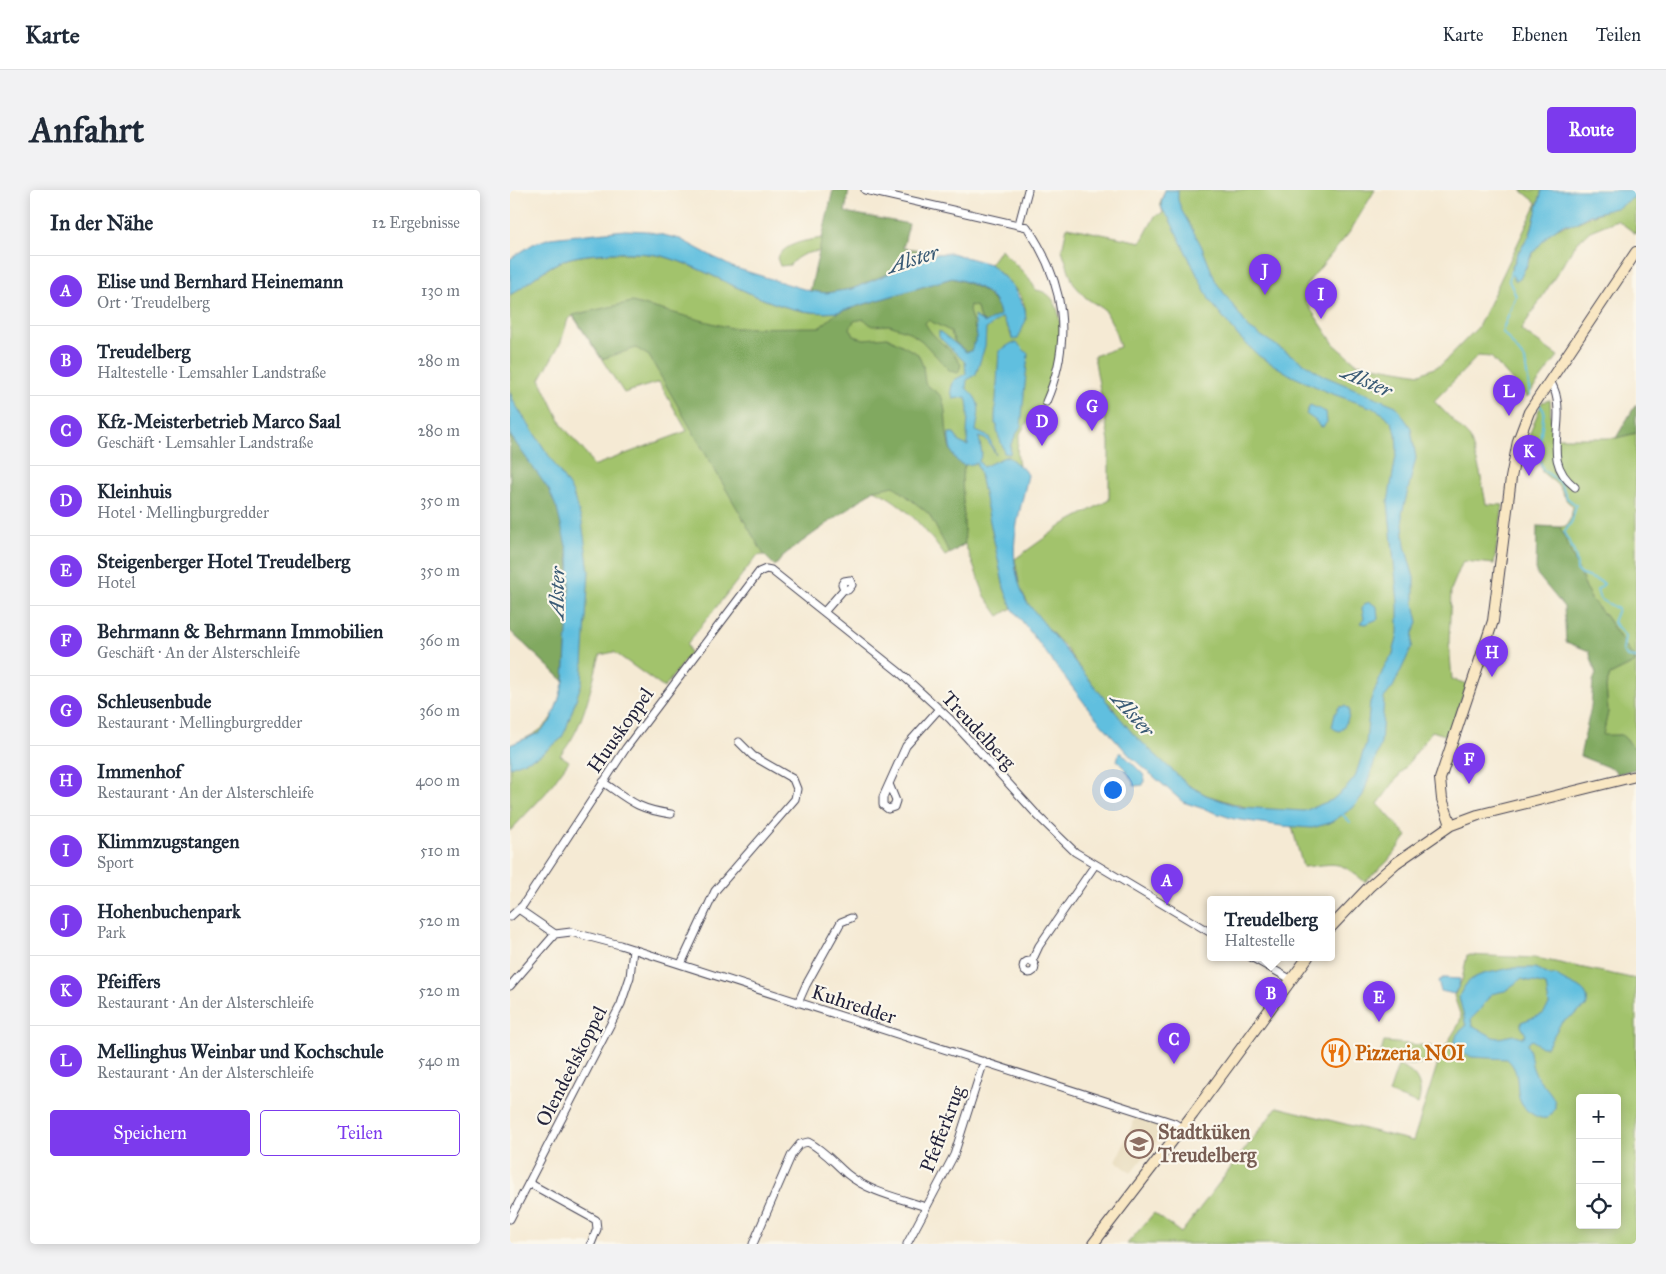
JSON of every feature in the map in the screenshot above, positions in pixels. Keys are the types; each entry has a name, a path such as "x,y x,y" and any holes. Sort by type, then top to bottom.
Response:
{"main road":[{"path":"1451,825 1442,796 1441,773 1484,650 1494,615 1511,478 1518,441 1529,412 1636,252"},
{"path":"1335,923 1350,906 1411,851 1451,825 1478,815 1636,776"},
{"path":"1093,1244 1182,1128 1305,961"}],"street":[{"path":"865,190 1027,227 1039,248 1060,302 1063,338 1060,360 1046,402"},
{"path":"1018,224 1028,190"},
{"path":"1550,380 1556,396 1557,461 1561,473 1575,487"},
{"name":"Treudelberg","path":"766,569 771,570 900,672 939,709 1059,838 1095,865 1207,931"},
{"name":"Huuskoppel","path":"510,917 520,910 637,732 759,572 766,569"},
{"path":"824,612 844,589"},
{"path":"889,784 906,746 939,709"},
{"path":"680,964 715,890 795,799 797,789 793,779 753,756 740,742"},
{"path":"603,782 646,810 671,814"},
{"path":"1032,961 1038,946 1095,865"},
{"path":"510,986 555,934 520,910"},
{"path":"798,1003 841,922 851,918"},
{"name":"Kuhredder","path":"555,934 571,932 633,949 984,1061 1174,1123 1182,1128"},
{"name":"Olendeelskoppel","path":"510,1219 621,1004 630,977 633,949"},
{"path":"1258,961 1292,980"},
{"name":"Pfefferkrug","path":"907,1244 954,1155 984,1061"},
{"path":"753,1244 792,1154 800,1144 808,1142 821,1149 848,1174 870,1188 926,1207"},
{"path":"529,1183 596,1220 597,1229 592,1244"}],"shaded area":[{"name":"Stadtküken Treudelberg","path":"1136,1116 1168,1127 1131,1173 1116,1161"}],"green space":[{"path":"833,190 849,190 845,212 909,224 903,248 923,250 926,258 852,289 826,293 810,291"},
{"path":"1165,190 1375,190 1349,233 1306,285 1306,302 1334,344 1356,363 1420,374 1441,365 1478,327 1537,203 1521,190 1542,190 1530,235 1518,253 1510,272 1526,268 1538,245 1558,228 1574,224 1636,196 1636,234 1617,220 1590,231 1576,244 1521,330 1558,356 1527,397 1491,357 1478,356 1434,401 1470,438 1480,472 1486,504 1503,505 1494,564 1463,561 1451,590 1449,643 1452,679 1467,684 1448,736 1432,731 1378,804 1407,836 1387,862 1365,882 1342,866 1331,864 1303,867 1292,827 1248,808 1206,795 1188,785 1165,766 1133,734 1113,707 1098,694 1065,647 1032,611 1020,588 1015,559 1064,524 1109,500 1109,441 1094,356 1120,347 1113,325 1105,310 1086,298 1073,283 1062,250 1067,227 1141,242 1155,216 1163,213 1160,203"},
{"path":"830,237 833,251 804,254 790,265 780,266 777,258 787,248 800,242"},
{"path":"1001,249 1024,273 1036,290 1048,295 1056,305 1060,320 1060,336 1055,371 1046,398 1021,432 1017,449 1019,466 1010,459 988,507 1004,588 1012,608 999,616 985,596 965,544 945,556 914,518 896,502 874,490 785,554 775,566 764,555 757,556 687,644 690,653 664,688 614,652 600,655 581,721 568,745 560,755 569,761 545,794 510,831 510,745 534,734 548,722 557,706 564,681 510,631 510,295 559,262 589,255 618,253 659,255 690,265 772,302 793,309 815,312 838,312 952,278 996,312 1009,329 1012,339 1024,322 1026,311 1024,303 1009,281 990,264","holes":["573,316 624,393 659,382 687,431 593,466 589,457 562,425 540,379 561,342 568,319"]},
{"path":"952,278 982,290 994,301 1001,316 985,323 979,317 977,307 970,305 969,311 977,336 971,352 966,352 955,342 950,331 928,320 925,323 961,365 958,373 950,371 922,341 909,332 889,325 872,326 864,319 854,321 850,328 854,336 864,339 887,337 918,354 923,366 925,383 942,398 947,435 952,453 957,460 965,465 962,476 965,543 950,554 929,514 894,486 874,490 785,554 775,566 764,555 649,356 636,348 602,359 573,315 632,302 731,328 820,327 838,312"},
{"path":"1550,400 1552,438 1616,438 1636,433 1636,661 1607,618 1591,599 1560,527 1566,526 1571,518 1573,506 1567,501 1559,486 1542,472 1536,442 1527,441 1542,402"},
{"path":"1636,404 1636,433 1616,438"},
{"path":"510,435 550,492 559,514 565,537 568,561 569,609 564,681 510,631"},
{"path":"1537,526 1560,527 1591,599 1607,618 1636,662 1610,675 1606,686 1608,712 1603,735 1622,735 1636,750 1636,769 1616,774 1615,770 1580,756 1591,707 1593,681 1596,674 1589,651 1566,642 1564,607 1536,573"},
{"path":"1636,661 1636,750 1622,735 1602,736 1608,712 1606,686 1610,675"},
{"path":"1467,955 1536,958 1636,979 1636,1244 1127,1244 1154,1213 1181,1233 1277,1107 1413,1141 1441,1053 1459,1024 1461,1017 1454,996 1462,980"},
{"path":"1384,1042 1431,1046 1430,1055 1419,1064 1400,1063 1380,1056"},
{"path":"1398,1066 1410,1072 1417,1080 1420,1091 1418,1104 1389,1093"}],"water":[{"path":"1165,190 1178,190 1178,200 1182,211 1201,245 1216,282 1249,328 1324,376 1396,406 1411,428 1416,458 1402,514 1405,546 1414,578 1414,604 1418,622 1413,633 1412,647 1393,687 1384,698 1381,743 1363,795 1353,808 1330,823 1312,828 1234,819 1183,802 1130,756 1092,713 1012,608 1004,588 979,470 976,463 964,465 956,460 949,442 949,433 954,433 959,442 968,446 968,409 966,397 953,399 951,389 954,380 966,374 965,362 939,337 939,331 966,352 971,351 977,336 974,316 985,323 1000,315 994,300 982,289 952,278 838,312 815,312 793,309 772,302 690,265 659,255 618,253 589,255 559,262 510,295 510,259 533,244 550,238 625,230 646,231 680,239 732,267 810,291 826,293 852,289 936,254 951,253 990,264 1012,285 1025,309 1026,320 1018,339 1012,339 1011,333 1002,317 986,329 985,346 976,374 967,380 966,388 975,398 978,407 976,431 989,437 996,455 987,440 979,437 982,454 979,461 983,467 1007,456 1025,470 1028,475 1017,523 1014,553 1019,584 1026,601 1133,734 1188,785 1206,795 1240,807 1304,811 1332,800 1355,777 1366,743 1370,702 1385,665 1393,654 1398,633 1398,603 1388,502 1397,450 1396,433 1392,423 1385,415 1373,408 1330,393 1292,376 1259,356 1239,337 1210,301 1169,218 1163,211 1161,203"},
{"path":"1542,190 1633,190 1636,191 1636,196 1619,207 1590,215 1574,224 1563,224 1549,234 1532,254 1520,279 1516,281 1510,273 1518,253 1530,235"},
{"path":"1012,343 1017,343 1028,354 1021,426 1011,444 1010,454 1004,453 997,425 995,424 995,416 999,351"},
{"path":"510,392 515,404 572,491 582,522 589,571 582,682 566,729 561,739 539,756 510,767 510,745 539,733 550,722 558,702 564,681 570,582 569,558 557,509 549,490 510,435"},
{"path":"1310,405 1326,412 1327,422 1323,427 1319,426 1316,421 1306,414"},
{"path":"1370,602 1377,607 1378,619 1366,624 1360,623 1364,618 1362,609 1364,604"},
{"path":"1345,706 1349,709 1347,721 1340,731 1336,730 1332,727 1335,714 1339,707"},
{"path":"1119,753 1122,753 1143,774 1145,780 1143,785 1135,786 1126,770 1117,761"},
{"path":"1510,968 1535,968 1551,976 1556,975 1578,987 1586,995 1586,1007 1561,1023 1547,1047 1541,1047 1532,1040 1527,1044 1534,1071 1554,1100 1553,1112 1547,1118 1537,1117 1520,1102 1516,1073 1507,1059 1472,1057 1452,1050 1457,1034 1466,1026 1459,997 1463,989 1468,982 1479,975","holes":["1521,979 1546,985 1549,1005 1543,1014 1521,1022 1526,1035 1522,1038 1513,1035 1499,1038 1493,1037 1472,1025 1471,1019 1491,994 1505,991"]},
{"path":"1443,978 1460,979 1459,986 1454,994 1441,991 1438,981"}],"waterway":[{"path":"1511,271 1509,281 1516,296 1502,331 1525,360 1530,395"},
{"path":"1540,405 1544,411 1538,455 1543,470 1560,482 1567,498 1576,505 1572,521 1564,533 1574,551 1577,570 1582,575 1604,584 1597,590 1600,599 1618,609 1613,622 1625,636 1623,651 1627,657 1636,658"},
{"path":"1341,813 1350,822"}],"place":[{"name":"Hohenbuchenpark","path":"1265,295"},
{"name":"Klimmzugstangen","path":"1321,319"},
{"name":"Mellinghus Weinbar und Kochschule","path":"1509,416"},
{"name":"Schleusenbude","path":"1092,431"},
{"name":"Kleinhuis","path":"1042,446"},
{"name":"Pfeiffers","path":"1529,476"},
{"name":"Immenhof","path":"1492,677"},
{"name":"Behrmann & Behrmann Immobilien","path":"1469,784"},
{"name":"Elise und Bernhard Heinemann","path":"1167,905"},
{"name":"Treudelberg","path":"1271,1018"},
{"name":"Steigenberger Hotel Treudelberg","path":"1379,1022"},
{"name":"Pizzeria NOI","path":"1336,1053"},
{"name":"Kfz-Meisterbetrieb Marco Saal","path":"1174,1064"},
{"name":"Stadtküken Treudelberg","path":"1139,1144"}],"water label":[{"name":"Alster","path":"913,259"},
{"name":"Alster","path":"1367,381"},
{"name":"Alster","path":"557,593"},
{"name":"Alster","path":"1133,714"}]}
